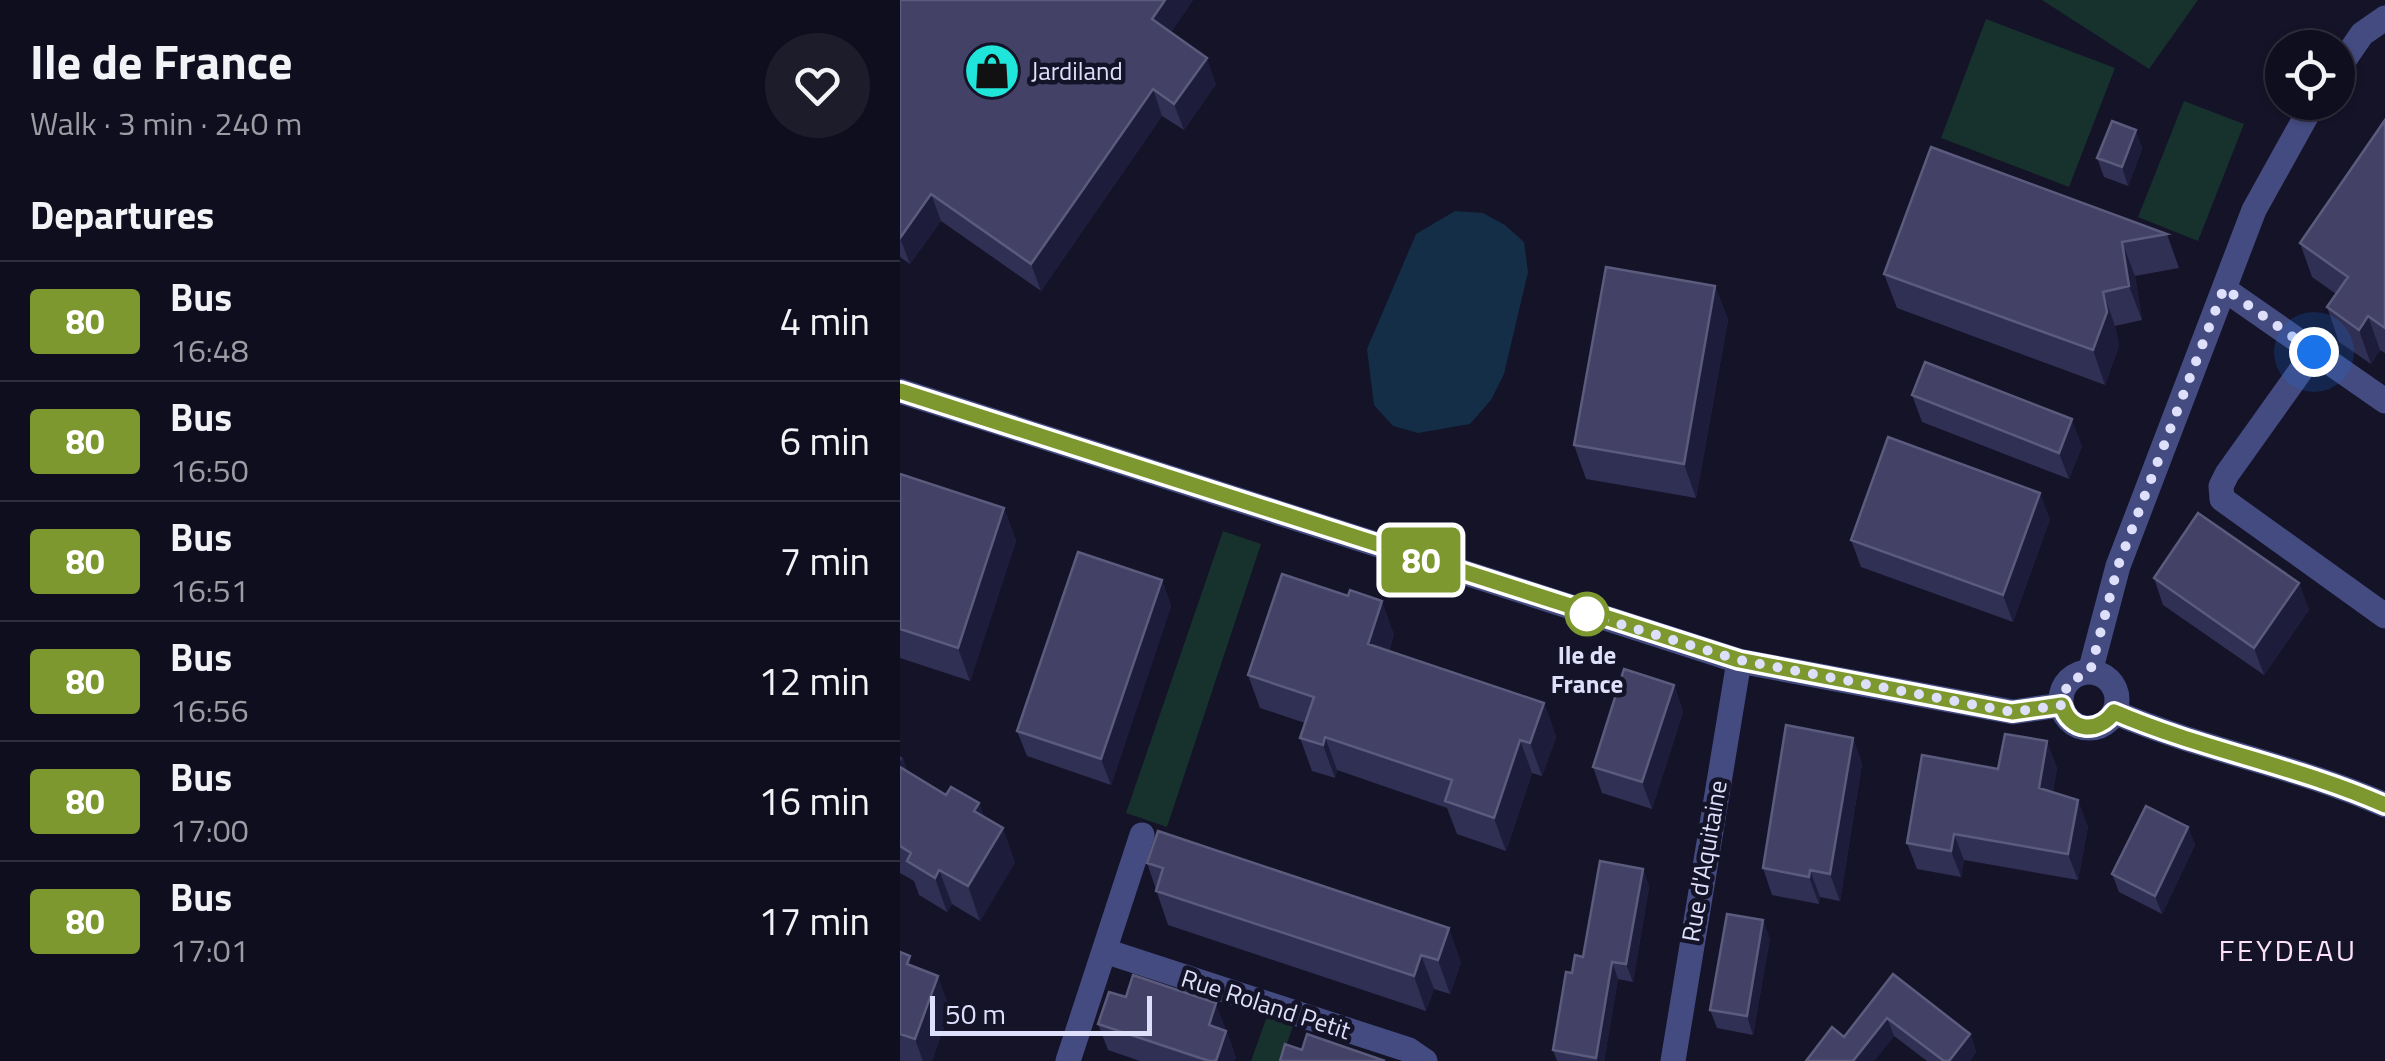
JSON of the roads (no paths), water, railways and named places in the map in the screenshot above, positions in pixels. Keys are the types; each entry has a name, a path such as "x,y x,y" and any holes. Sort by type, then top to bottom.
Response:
{"street":[{"path":"2355,44 2362,34 2385,18"},
{"path":"2090,672 2118,566 2254,210 2304,120"},
{"path":"2224,288 2385,402"},
{"path":"2314,352 2226,474 2221,486 2222,499 2385,616"},
{"path":"900,391 1739,660 2012,712 2062,705"},
{"name":"Rue d'Aquitaine","path":"1673,1061 1739,660"},
{"path":"2090,672 2113,686 2114,712 2102,724 2085,728 2070,720 2062,705 2068,682 2090,672"},
{"path":"2114,712 2188,741 2326,779 2385,805"},
{"path":"1068,1061 1142,835"},
{"name":"Rue Roland Petit","path":"1105,952 1410,1050 1425,1061"}],"water":[{"path":"1455,211 1483,213 1505,225 1524,242 1528,272 1504,374 1491,400 1470,424 1418,433 1393,426 1374,405 1367,349 1416,234"}],"place":[{"name":"Jardiland","path":"992,71"},
{"name":"Ile de France","path":"1587,614"}],"district":[{"name":"FEYDEAU","path":"2288,950"}]}
